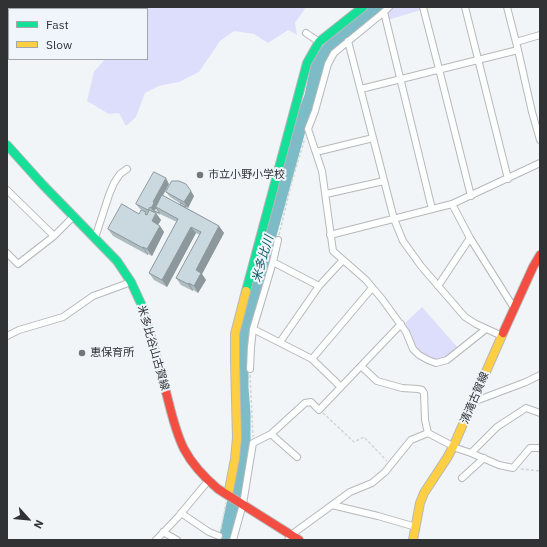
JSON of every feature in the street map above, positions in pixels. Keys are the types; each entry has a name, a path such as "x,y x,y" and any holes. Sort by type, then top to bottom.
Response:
{"main road":[{"path":"228,495 237,439 234,351 235,334 307,63 319,42 363,7"},
{"name":"米多比谷山古賀線","path":"7,145 43,185 117,261 131,282 143,308 176,429 184,449 197,468 208,481 218,489 241,503 290,538 299,540"},
{"name":"清滝古賀線","path":"413,540 420,503 424,493 454,447 514,308 540,255"}],"street":[{"path":"389,7 334,53 328,64 315,111 308,129 322,170 333,251 366,280 401,324 406,332 412,349 428,360 436,363 447,360 486,329"},
{"path":"422,7 471,196"},
{"path":"465,7 508,179"},
{"path":"507,7 540,140"},
{"path":"384,12 432,209"},
{"path":"306,33 319,42"},
{"path":"516,42 540,35"},
{"path":"348,41 394,219 403,241 421,266 465,317 502,336"},
{"path":"361,89 518,50"},
{"path":"316,152 374,138"},
{"path":"330,235 452,204 540,163"},
{"path":"95,238 108,195 120,174 127,168"},
{"path":"326,194 384,181"},
{"path":"7,190 54,236"},
{"path":"452,204 470,238 514,308"},
{"path":"7,253 18,264 54,236 74,216"},
{"path":"438,286 470,238"},
{"path":"250,369 253,329 278,240"},
{"path":"280,342 319,286 343,260"},
{"path":"273,262 319,286"},
{"path":"7,336 19,330 63,317 93,296 131,282"},
{"path":"312,359 372,288"},
{"path":"234,540 253,443 271,434 305,403 311,402 320,410 401,324"},
{"path":"253,329 312,359 342,387"},
{"path":"361,366 376,381 402,388 422,390 424,393 425,420 428,433 454,447 499,465 513,468 530,448 540,448"},
{"path":"473,402 526,382 540,375"},
{"path":"471,453 497,427 526,408 540,413"},
{"path":"290,538 350,492 372,483 385,472 411,440 428,433"},
{"path":"271,434 297,457"},
{"path":"462,478 484,458"},
{"path":"156,540 208,481"},
{"path":"332,505 416,527"},
{"path":"181,513 209,532 219,536"},
{"path":"163,532 177,540"}],"path":[{"path":"278,240 303,142 308,129"},
{"path":"250,369 253,443"},
{"path":"320,410 354,442 364,437 391,465"},
{"path":"513,468 540,471"},
{"path":"219,536 228,495"}],"shaded area":[{"path":"7,7 306,7 295,23 297,35 288,30 268,43 254,34 234,31 220,41 199,72 179,82 159,86 145,93 136,117 126,126 119,113 109,114 87,101 94,72 104,60 148,60 148,8 8,8 7,45"},
{"path":"392,7 420,7 421,10 388,20 387,14"},
{"path":"422,307 458,348 444,359 435,360 422,354 414,346 405,323"}],"building":[{"path":"154,172 166,178 153,202 154,203 148,210 136,204"},
{"path":"172,181 179,181 186,184 191,191 184,202 166,192"},
{"path":"162,195 219,226 196,270 201,273 194,286 176,278 201,232 191,227 162,280 149,273 178,219 156,207"},
{"path":"122,204 139,214 141,210 146,212 145,214 147,215 149,210 156,213 152,221 160,226 147,249 108,229"},
{"path":"156,208 159,212 159,213 154,211"}],"waterway":[{"name":"米多比川","path":"225,540 237,486 244,441 242,341 247,316 301,123 311,96 317,67 326,52 339,37 357,25 377,7"}],"traffic: fast":[{"path":"246,291 307,63 319,42 363,7"},
{"path":"7,145 43,185 117,261 131,282 143,308 166,392"}],"traffic: slow":[{"path":"228,495 235,459 237,438 235,334 246,291"},
{"path":"413,540 420,503 424,493 453,447 503,333"}],"traffic: jam":[{"path":"503,333 540,255"},
{"path":"166,392 178,435 187,455 199,470 218,489 299,540"}],"place":[{"name":"市立小野小学校","path":"200,175"},
{"name":"恵保育所","path":"82,353"}]}
